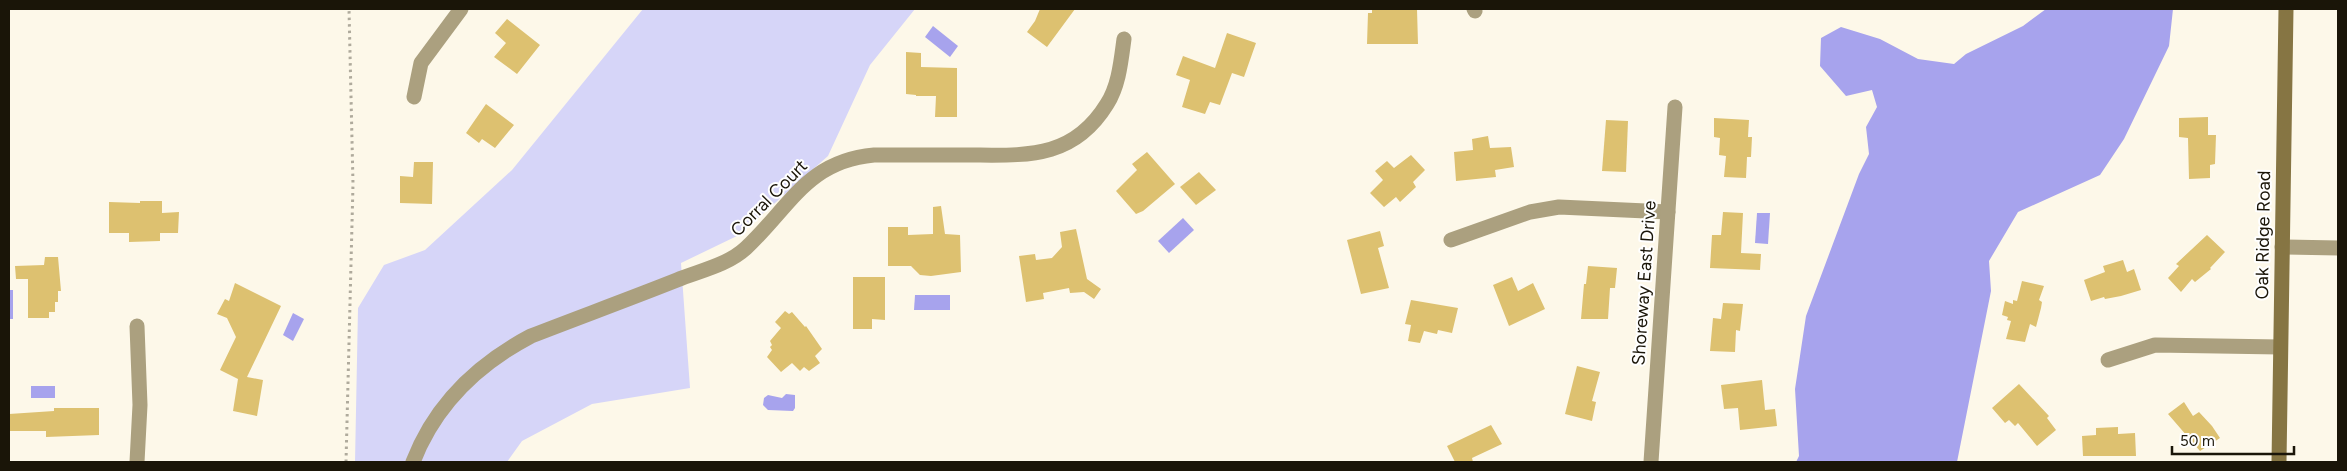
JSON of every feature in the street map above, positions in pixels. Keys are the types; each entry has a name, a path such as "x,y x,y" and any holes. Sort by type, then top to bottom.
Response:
{"street":[{"path":"414,97 421,62 461,9"},
{"name":"Oak Ridge Road","path":"2279,462 2286,9"},
{"name":"Corral Court","path":"413,462 432,425 460,387 484,365 505,350 532,336 737,255 802,187 818,173 838,162 855,157 874,155 1030,155 1064,144 1090,125 1108,103 1119,70 1124,39"},
{"name":"Shoreway East Drive","path":"1651,462 1675,107"},
{"path":"1451,240 1530,212 1559,207 1668,212"},
{"path":"2282,248 2338,248"},
{"path":"137,326 140,405 137,462"},
{"path":"2108,360 2155,344 2280,347"}],"path":[{"path":"346,462 354,184 349,9"}],"shaded area":[{"path":"643,9 915,9 870,65 828,156 739,235 681,263 690,388 592,404 522,441 507,462 355,462 358,308 384,265 425,250 512,170"},
{"path":"2046,9 2173,9 2169,46 2124,139 2100,175 2018,212 1989,261 1991,291 1957,462 1796,462 1799,456 1795,389 1806,316 1859,174 1869,154 1866,127 1877,107 1872,90 1846,96 1820,66 1821,38 1841,27 1880,39 1918,59 1954,64 1966,54 2023,26"},
{"path":"933,26 958,46 950,57 925,37"},
{"path":"1757,213 1770,213 1768,244 1755,243"},
{"path":"1183,218 1194,230 1169,253 1158,241"},
{"path":"9,290 13,290 13,319 9,319"},
{"path":"915,295 950,295 950,310 914,310"},
{"path":"293,313 304,319 293,341 283,335"},
{"path":"31,386 55,386 55,398 31,398"},
{"path":"786,394 795,395 795,408 793,411 768,410 763,405 764,398 768,395 782,398"}],"building":[{"path":"1040,9 1075,9 1047,47 1027,32 1035,21"},
{"path":"1372,9 1417,9 1418,44 1367,44 1368,13 1372,13"},
{"path":"507,19 540,45 517,74 494,57 506,43 495,33"},
{"path":"1227,33 1256,43 1244,77 1232,73 1220,105 1210,102 1205,114 1182,107 1190,80 1176,75 1183,56 1215,68"},
{"path":"906,52 921,53 921,67 957,68 957,117 935,117 936,96 906,94"},
{"path":"486,104 514,125 495,148 482,139 479,143 466,133"},
{"path":"2208,117 2208,135 2216,135 2215,164 2210,165 2210,178 2189,179 2188,138 2179,137 2179,118"},
{"path":"1714,118 1749,120 1748,137 1752,137 1751,157 1747,157 1746,178 1724,177 1726,156 1719,155 1720,138 1714,137"},
{"path":"1606,120 1628,121 1626,172 1602,171"},
{"path":"1488,136 1490,148 1511,147 1514,167 1495,170 1496,177 1456,181 1454,152 1473,150 1472,139"},
{"path":"1147,152 1175,184 1143,211 1136,214 1116,191 1137,170 1132,164"},
{"path":"1411,155 1425,170 1413,182 1416,187 1400,202 1396,197 1384,207 1370,193 1383,180 1375,171 1387,161 1394,168"},
{"path":"414,162 433,162 432,204 400,203 400,176 413,177"},
{"path":"1199,172 1216,190 1196,205 1180,187"},
{"path":"140,201 162,201 162,213 179,212 178,233 160,233 160,241 129,242 129,233 109,233 109,202 140,203"},
{"path":"941,206 945,234 960,235 961,272 931,276 920,275 911,266 888,266 888,227 908,227 908,235 933,234 933,207"},
{"path":"1723,212 1743,213 1741,253 1761,254 1760,270 1710,268 1712,235 1721,235"},
{"path":"1076,229 1087,279 1101,289 1094,299 1084,292 1070,293 1069,288 1043,293 1044,299 1026,302 1019,256 1035,254 1036,260 1052,258 1062,247 1060,232"},
{"path":"1380,231 1384,246 1378,248 1389,288 1361,294 1347,240"},
{"path":"2207,235 2225,252 2211,269 2195,282 2192,279 2181,292 2168,278 2179,266 2176,264"},
{"path":"45,257 58,257 61,291 58,291 58,302 55,302 55,312 49,312 49,318 28,318 28,279 16,279 15,266 44,265"},
{"path":"2123,260 2127,272 2134,269 2141,290 2121,296 2105,299 2104,297 2091,301 2084,280 2105,272 2103,266"},
{"path":"1588,266 1617,268 1615,288 1610,288 1608,319 1581,319 1584,284 1586,284"},
{"path":"853,277 885,277 885,320 872,319 872,329 853,329"},
{"path":"1512,277 1518,291 1533,283 1545,309 1509,326 1493,285"},
{"path":"2022,281 2044,286 2039,300 2042,302 2036,327 2030,324 2025,342 2006,339 2011,321 2007,320 2008,317 2002,315 2005,301 2013,304 2013,300 2017,301"},
{"path":"235,283 281,306 247,377 263,380 257,416 233,411 238,379 220,370 236,337 227,318 217,314 225,299 229,301"},
{"path":"1411,300 1458,308 1452,333 1438,330 1437,334 1424,331 1420,343 1408,341 1411,325 1405,324"},
{"path":"1723,303 1743,304 1740,331 1736,330 1735,352 1710,351 1713,318 1721,319"},
{"path":"785,311 789,314 792,312 806,326 822,349 815,356 820,363 809,371 804,367 800,371 792,363 781,372 767,357 772,350 770,341 781,328 775,322"},
{"path":"1577,366 1600,372 1592,401 1596,402 1592,421 1565,414"},
{"path":"1762,380 1765,410 1775,409 1777,426 1740,430 1738,408 1724,409 1721,385"},
{"path":"2019,384 2049,416 2047,418 2056,430 2037,446 2018,423 2015,426 2009,420 2005,423 1992,408"},
{"path":"2184,402 2193,416 2199,412 2220,438 2200,451 2168,414"},
{"path":"54,408 99,408 99,435 46,437 46,431 9,431 9,414 54,411"},
{"path":"1491,425 1502,444 1472,458 1473,462 1455,462 1447,446"},
{"path":"2118,427 2118,434 2135,433 2136,456 2083,456 2082,436 2096,435 2096,428"}]}
